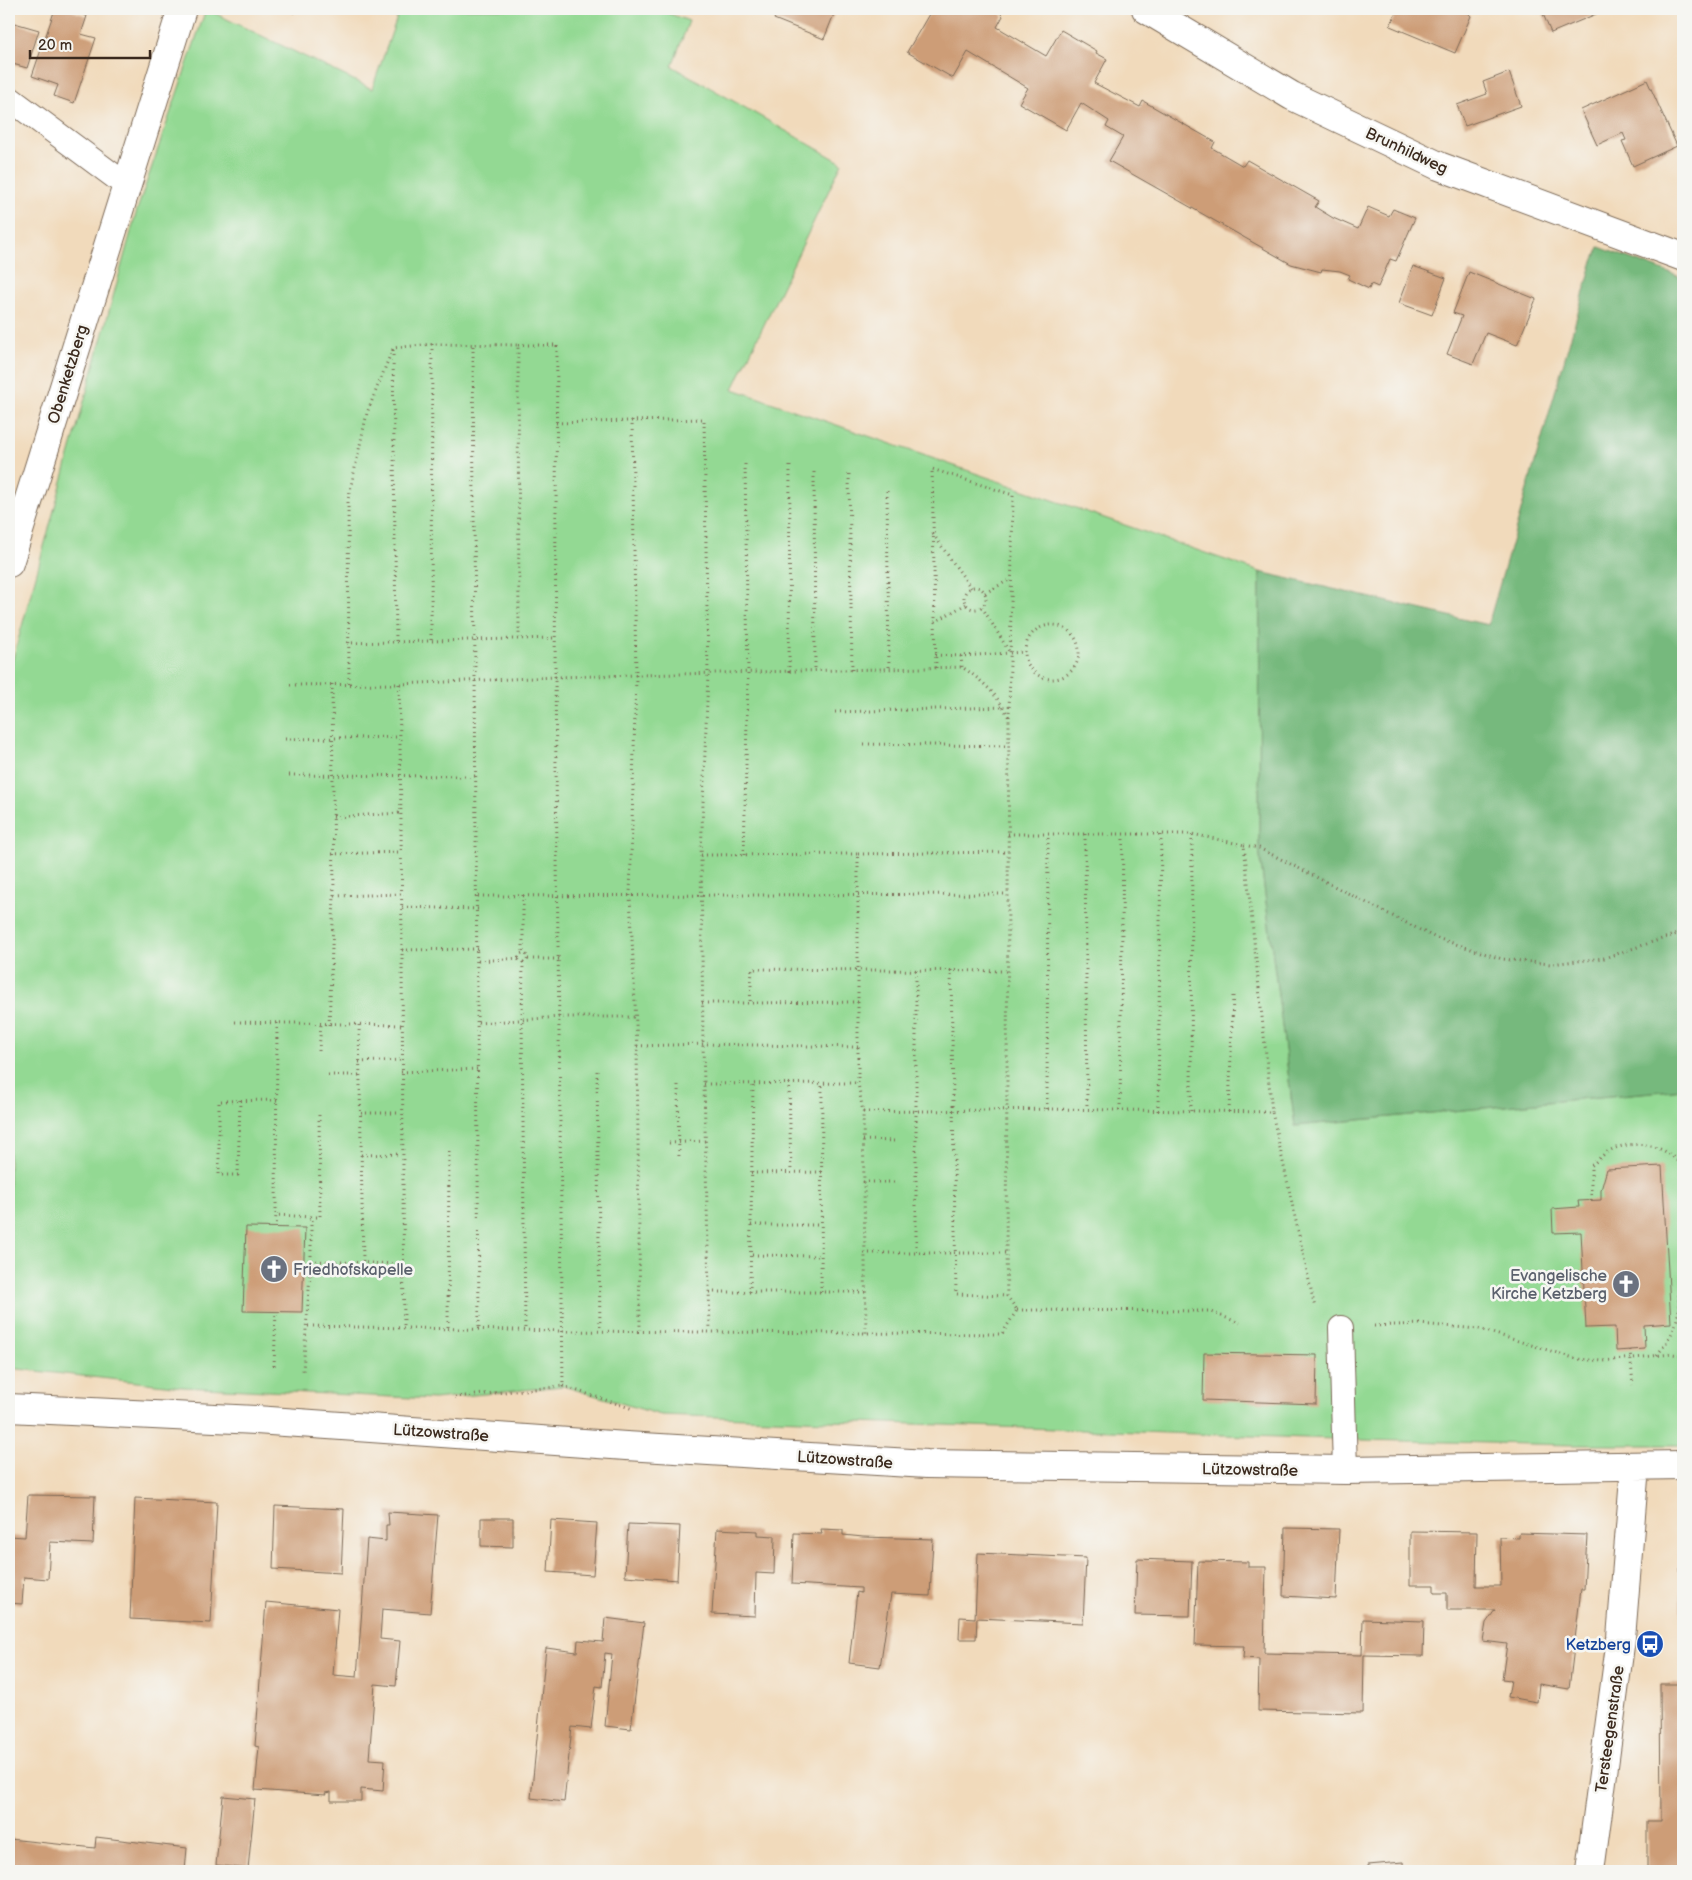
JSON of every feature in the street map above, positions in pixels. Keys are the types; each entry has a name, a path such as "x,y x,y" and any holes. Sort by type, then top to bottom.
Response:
{"street":[{"name":"Obenketzberg","path":"9,563 182,9"},
{"name":"Brunhildweg","path":"1146,9 1292,96 1439,166 1683,257"},
{"name":"Lützowstraße","path":"9,1408 256,1420 626,1446 927,1464 1345,1470 1683,1465"},
{"name":"Tersteegenstraße","path":"1590,1871 1621,1638 1635,1466"}],"lane":[{"path":"9,98 126,186"},
{"path":"1341,1328 1345,1470"}],"path":[{"path":"431,640 432,344"},
{"path":"393,348 432,344 473,346 557,345 555,677 564,1331 563,1386"},
{"path":"518,345 519,638"},
{"path":"473,346 478,896 479,1328"},
{"path":"393,348 396,642"},
{"path":"349,683 347,643 348,500 367,412 393,348"},
{"path":"556,423 704,418 708,674 701,856 702,1003 710,1330"},
{"path":"632,420 636,677 630,895 637,1046 640,1330"},
{"path":"744,855 748,674 745,463"},
{"path":"789,672 790,464"},
{"path":"936,668 932,469 1013,496 1010,579 1007,852 1006,1253 1007,1296 1018,1310"},
{"path":"814,472 815,672"},
{"path":"849,474 852,670"},
{"path":"887,491 889,669"},
{"path":"933,533 971,588"},
{"path":"985,592 1010,579"},
{"path":"982,608 971,609 966,604 964,597 971,588 977,587 985,592"},
{"path":"982,608 986,602 985,592"},
{"path":"935,622 966,604"},
{"path":"982,608 1010,653"},
{"path":"1056,625 1073,634 1079,651 1078,660 1068,674 1052,679 1044,678 1030,668 1025,652 1027,642 1039,628 1056,625"},
{"path":"347,643 555,638"},
{"path":"935,655 961,656 1025,652"},
{"path":"961,656 962,667"},
{"path":"290,685 399,684 555,677 636,677 962,667 988,686 1004,707 1009,718"},
{"path":"329,1025 334,896 332,854 332,684"},
{"path":"399,684 404,1326"},
{"path":"835,712 1004,707"},
{"path":"285,739 400,737"},
{"path":"864,744 1008,746"},
{"path":"289,775 476,776"},
{"path":"332,816 400,814"},
{"path":"1008,834 1192,834 1259,848 1434,937 1502,959 1550,964 1604,958 1683,932"},
{"path":"1047,1109 1048,834"},
{"path":"1085,834 1087,1109"},
{"path":"1120,1110 1123,834"},
{"path":"1158,1111 1161,834"},
{"path":"1191,1111 1192,834"},
{"path":"1244,845 1272,1112 1315,1312"},
{"path":"332,854 401,852"},
{"path":"701,856 1007,852"},
{"path":"858,854 858,1083 863,1112 866,1334"},
{"path":"334,896 402,894"},
{"path":"478,896 1008,894"},
{"path":"478,961 519,958 523,954 523,895"},
{"path":"402,907 478,909"},
{"path":"402,950 478,949"},
{"path":"523,954 528,959"},
{"path":"519,958 523,962 525,1329"},
{"path":"523,962 528,959 559,959"},
{"path":"750,1003 752,969 1007,971"},
{"path":"916,970 914,1112 916,1253"},
{"path":"951,970 956,1294 1007,1296"},
{"path":"1229,1112 1233,996"},
{"path":"702,1003 858,1002"},
{"path":"478,1022 560,1017 636,1017"},
{"path":"235,1022 402,1025"},
{"path":"275,1228 277,1023"},
{"path":"319,1051 321,1024"},
{"path":"359,1025 362,1262"},
{"path":"637,1046 703,1044 858,1047"},
{"path":"359,1062 402,1060"},
{"path":"401,1072 478,1069"},
{"path":"597,1071 600,1330"},
{"path":"328,1075 359,1075"},
{"path":"789,1083 791,1172"},
{"path":"704,1084 858,1083"},
{"path":"750,1292 753,1084"},
{"path":"821,1292 822,1084"},
{"path":"678,1085 679,1160"},
{"path":"240,1100 238,1174 219,1175 219,1101 240,1100 277,1100"},
{"path":"863,1112 1087,1109 1272,1112"},
{"path":"360,1113 401,1113"},
{"path":"276,1215 320,1217 319,1114"},
{"path":"863,1140 896,1141"},
{"path":"669,1143 705,1141"},
{"path":"1591,1200 1591,1166 1612,1150 1635,1143 1667,1151 1683,1169"},
{"path":"448,1327 449,1151"},
{"path":"361,1154 402,1154"},
{"path":"752,1173 822,1172"},
{"path":"863,1182 894,1182"},
{"path":"303,1371 308,1326 311,1217"},
{"path":"751,1224 821,1225"},
{"path":"864,1253 1006,1253"},
{"path":"752,1256 821,1256"},
{"path":"1657,1355 1671,1338 1678,1322 1678,1263 1683,1258"},
{"path":"311,1261 403,1264"},
{"path":"710,1292 866,1292"},
{"path":"308,1326 404,1326 564,1331 710,1330 866,1334 1002,1334 1018,1310"},
{"path":"1018,1310 1208,1311 1240,1324"},
{"path":"274,1366 276,1311"},
{"path":"1341,1328 1419,1324 1479,1328 1577,1359 1630,1360 1657,1355 1683,1355"},
{"path":"1630,1350 1633,1385"},
{"path":"454,1397 563,1386 634,1410"}],"green space":[{"path":"206,9 372,89 400,9 657,9 689,21 672,66 842,163 733,389 1260,572 1259,848 1295,1126 1683,1089 1683,1445 1573,1445 1363,1440 661,1415 563,1386 434,1399 183,1387 9,1368 9,673 137,210"},
{"path":"1599,247 1683,278 1683,1089 1295,1126 1259,848 1260,572 1488,625 1592,264"}],"building":[{"path":"55,9 67,9 87,16 81,34 96,38 74,103 54,96 58,85 32,76"},
{"path":"283,9 296,9 294,13"},
{"path":"779,9 836,9 824,39 774,19"},
{"path":"932,9 996,9 1003,16 997,27 1046,56 1061,30 1107,59 1094,83 1140,107 1143,101 1215,142 1212,148 1243,166 1247,160 1319,201 1315,207 1333,218 1358,229 1368,207 1389,216 1393,209 1415,218 1396,261 1390,259 1378,287 1371,284 1369,289 1348,279 1350,275 1340,271 1322,269 1321,272 1291,264 1109,161 1123,137 1106,127 1109,121 1081,103 1066,130 1019,103 1028,88 968,52 953,78 907,52"},
{"path":"1395,9 1464,9 1471,16 1455,53 1390,26 1396,13 1393,12"},
{"path":"1541,9 1608,9 1551,33"},
{"path":"11,22 39,30 27,68 9,63"},
{"path":"1509,72 1521,106 1465,126 1457,105 1487,94 1483,82"},
{"path":"1647,80 1677,146 1633,166 1622,141 1626,140 1623,133 1597,145 1581,110"},
{"path":"1413,266 1446,278 1432,315 1399,303"},
{"path":"1469,272 1536,299 1517,345 1486,333 1473,364 1447,354 1462,316 1453,313"},
{"name":"Evangelische Kirche Ketzberg","path":"1662,1166 1671,1323 1644,1325 1645,1349 1616,1351 1615,1327 1586,1328 1581,1232 1553,1233 1552,1209 1579,1207 1578,1201 1601,1200 1601,1190 1607,1169"},
{"name":"Friedhofskapelle","path":"246,1227 305,1228 302,1312 243,1311"},
{"path":"1204,1353 1317,1355 1316,1404 1203,1400"},
{"path":"28,1495 95,1496 93,1544 50,1542 48,1579 24,1577 22,1604 9,1603 9,1536 25,1537"},
{"path":"135,1498 217,1502 211,1623 130,1619"},
{"path":"275,1506 344,1509 341,1573 273,1569"},
{"path":"388,1512 438,1515 430,1613 382,1609 380,1639 400,1641 396,1686 375,1684 369,1759 385,1760 383,1791 361,1789 361,1801 331,1801 331,1792 325,1793 326,1795 255,1790 259,1747 255,1746 266,1602 338,1609 333,1675 357,1677 367,1539 386,1541 386,1525 389,1525"},
{"path":"481,1518 513,1518 513,1547 481,1546"},
{"path":"551,1520 597,1523 593,1575 548,1572"},
{"path":"628,1524 680,1526 677,1580 625,1576"},
{"path":"1285,1528 1339,1529 1336,1599 1283,1596"},
{"path":"717,1529 758,1531 758,1535 775,1536 774,1574 756,1573 755,1616 712,1614"},
{"path":"821,1529 843,1530 843,1535 863,1537 933,1539 930,1596 891,1594 880,1667 849,1663 857,1592 861,1593 861,1588 792,1584 794,1533 822,1534"},
{"path":"1410,1531 1477,1532 1476,1586 1501,1586 1500,1537 1519,1538 1519,1533 1587,1535 1584,1589 1581,1589 1569,1689 1539,1684 1537,1702 1508,1697 1511,1680 1502,1679 1507,1644 1483,1641 1486,1623 1495,1610 1447,1610 1447,1593 1434,1593 1434,1585 1410,1585"},
{"path":"978,1553 1086,1558 1083,1623 977,1618 976,1639 959,1639 960,1617 975,1618"},
{"path":"1137,1559 1192,1561 1190,1616 1135,1615"},
{"path":"1198,1561 1248,1562 1248,1567 1266,1567 1264,1653 1362,1655 1363,1619 1424,1621 1423,1656 1364,1655 1363,1713 1258,1711 1259,1659 1243,1658 1244,1646 1195,1645"},
{"path":"1680,1568 1683,1568 1683,1635 1682,1635"},
{"path":"605,1618 644,1623 631,1729 605,1726 612,1654 605,1653 602,1687 596,1686 591,1729 572,1727 564,1802 531,1798 546,1648 577,1652 578,1640 603,1642"},
{"path":"1660,1684 1683,1684 1683,1871 1647,1871 1647,1821 1661,1821"},
{"path":"223,1796 255,1799 248,1869 216,1865"},
{"path":"96,1837 187,1848 185,1871 9,1871 9,1839 95,1848"},
{"path":"1403,1862 1404,1871 1369,1871 1368,1865"}],"place":[{"name":"Friedhofskapelle","path":"274,1269"},
{"name":"Evangelische Kirche Ketzberg","path":"1626,1284"},
{"name":"Ketzberg","path":"1650,1644"}]}
